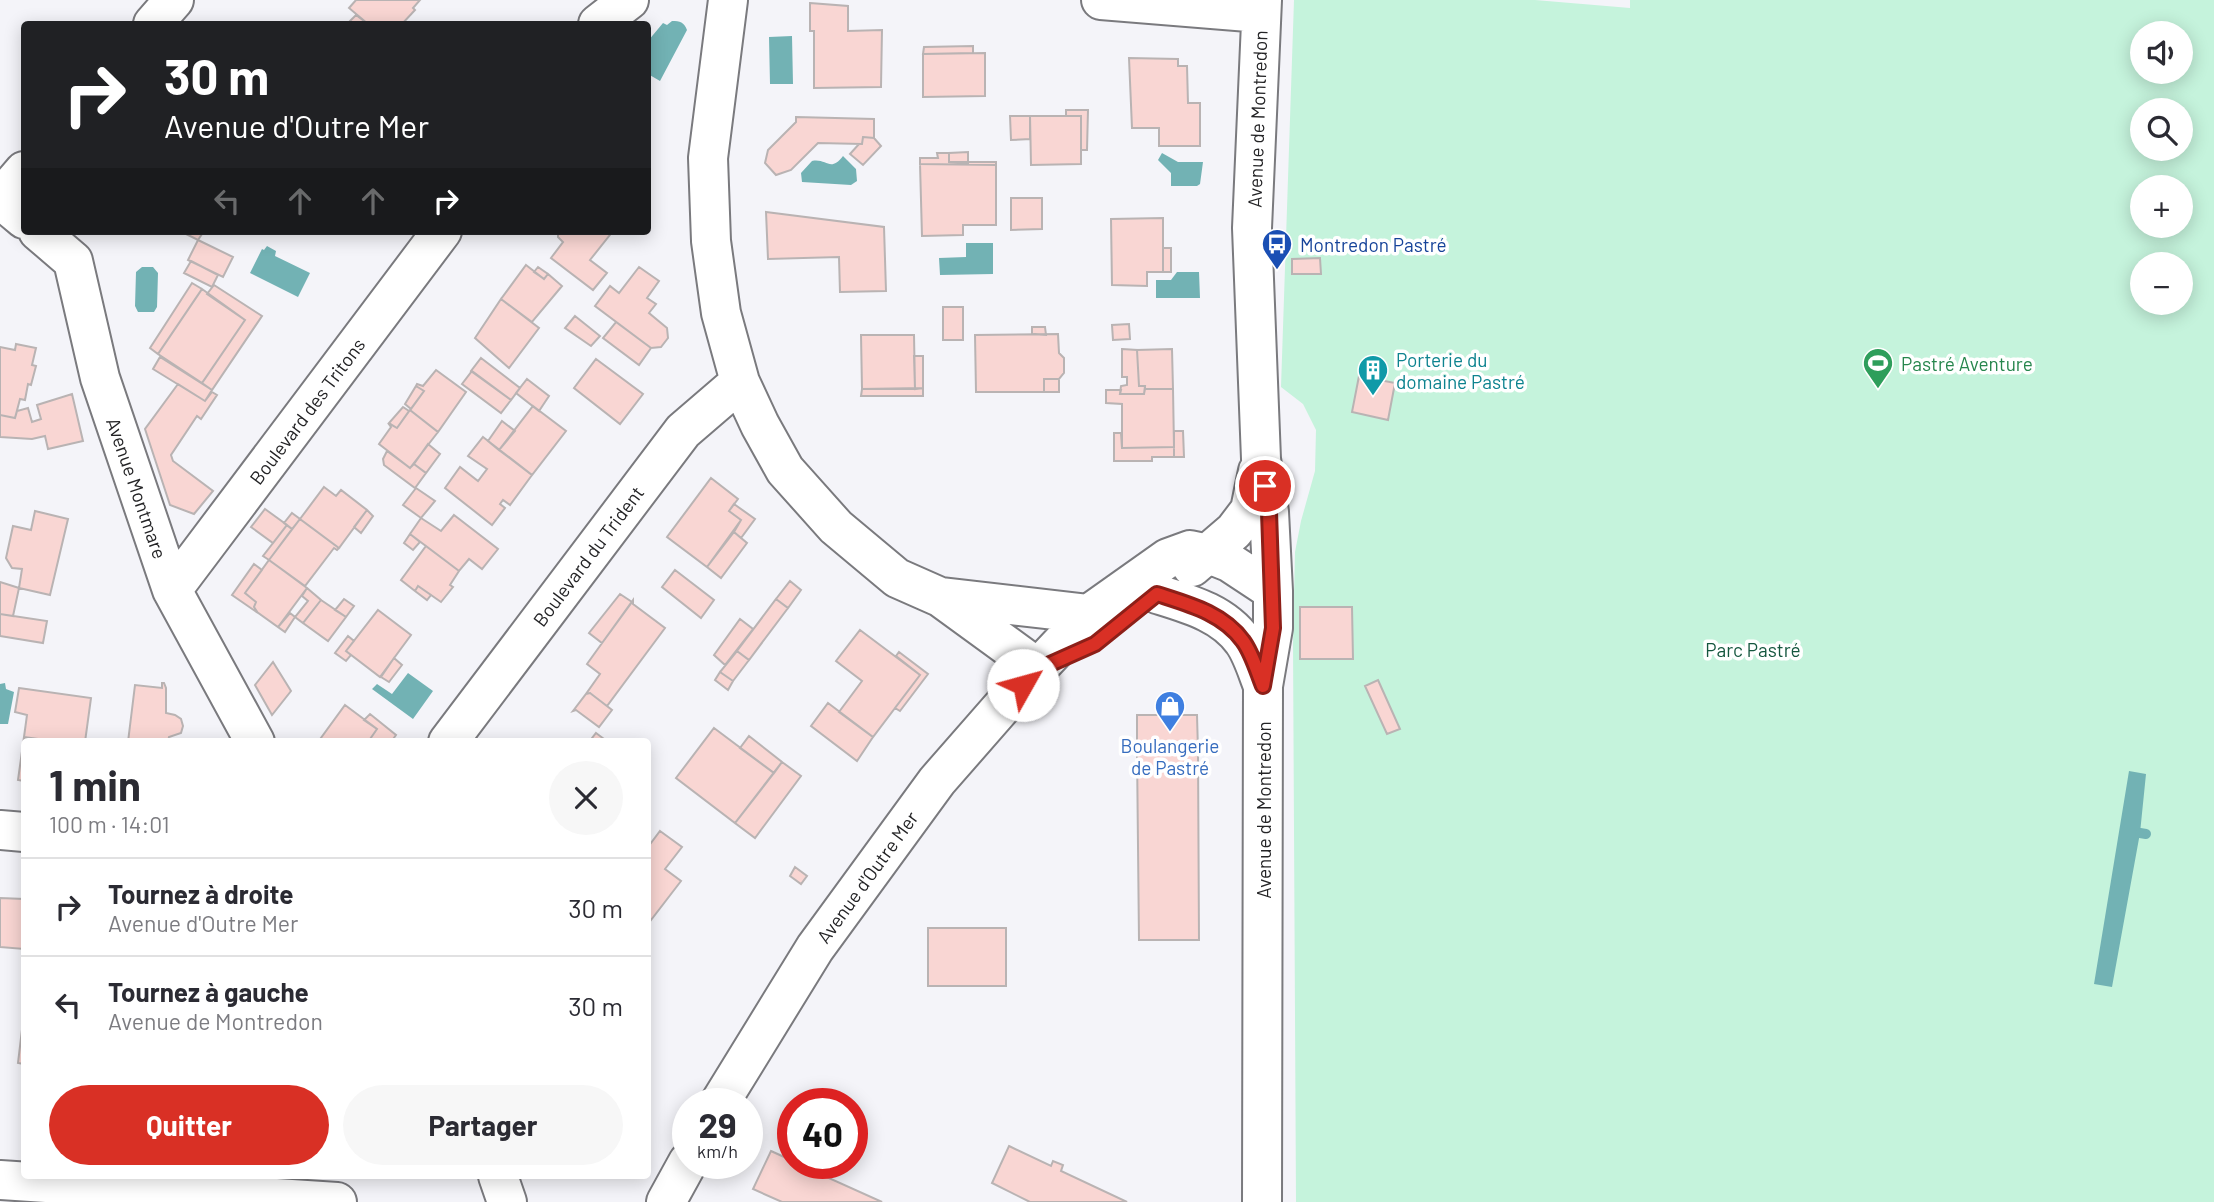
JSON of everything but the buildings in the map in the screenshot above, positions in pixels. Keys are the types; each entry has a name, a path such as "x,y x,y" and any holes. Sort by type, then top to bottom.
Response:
{"street":[{"path":"156,21 174,0"},
{"path":"602,21 629,0"},
{"path":"728,0 708,158 711,241 719,301 740,382 785,470 836,527 897,578 940,597 1039,669"},
{"path":"1101,0 1262,7"},
{"name":"Avenue de Montredon","path":"1262,7 1252,228 1261,459 1269,512 1273,591 1273,628 1263,686 1262,1202"},
{"path":"21,174 0,199 21,216"},
{"name":"Avenue Montmare","path":"43,235 73,261 100,378 172,590 253,738"},
{"name":"Boulevard des Tritons","path":"172,590 439,235"},
{"name":"Boulevard du Trident","path":"451,738 683,431 740,382"},
{"name":"Avenue d'Outre Mer","path":"1039,669 1095,644 1234,531 1250,510 1261,459"},
{"name":"Avenue d'Outre Mer","path":"729,1088 815,948 937,781 1089,614 1168,558 1190,550 1229,562 1273,591"},
{"path":"1157,594 1191,605 1225,621 1244,642 1263,686"},
{"path":"940,597 1089,614"},
{"path":"0,830 21,832"},
{"path":"499,1179 507,1202"},
{"path":"666,1202 679,1179"},
{"path":"0,1180 337,1202"}],"green space":[{"name":"Parc Pastré","path":"1294,0 1535,0 1630,8 1630,0 2214,0 2214,1202 1296,1202 1293,644 1295,552 1315,471 1316,430 1303,404 1281,387"}],"water":[{"path":"672,21 681,22 687,30 660,81 651,76 651,37 663,23 667,25"},
{"path":"792,36 793,84 770,84 769,37"},
{"path":"1162,153 1178,162 1203,162 1200,184 1171,186 1171,173 1158,160"},
{"path":"843,156 856,169 857,181 851,185 802,182 801,173 812,161 835,164"},
{"path":"966,243 993,243 993,274 940,275 939,258 966,257"},
{"path":"267,246 276,251 275,256 310,273 298,297 250,273 262,249"},
{"path":"142,267 153,267 158,273 157,307 154,312 138,312 135,306 136,272"},
{"path":"1177,272 1199,272 1200,298 1156,298 1156,280 1171,280"},
{"path":"408,673 433,691 413,719 372,689 377,684 392,694"},
{"path":"5,683 6,689 14,692 8,724 0,724 0,684"},
{"path":"2129,771 2146,774 2140,833 2112,987 2094,984"}],"waterway":[{"path":"2140,833 2146,834"}],"place":[{"name":"Montredon Pastré","path":"1277,271"},
{"name":"Pastré Aventure","path":"1878,390"},
{"name":"Porterie du domaine Pastré","path":"1373,397"},
{"name":"Boulangerie de Pastré","path":"1170,733"}],"route":[{"path":"1023,685 1039,669 1095,644 1157,594 1191,605 1225,621 1244,642 1263,686 1273,628 1269,512 1265,486"}]}
